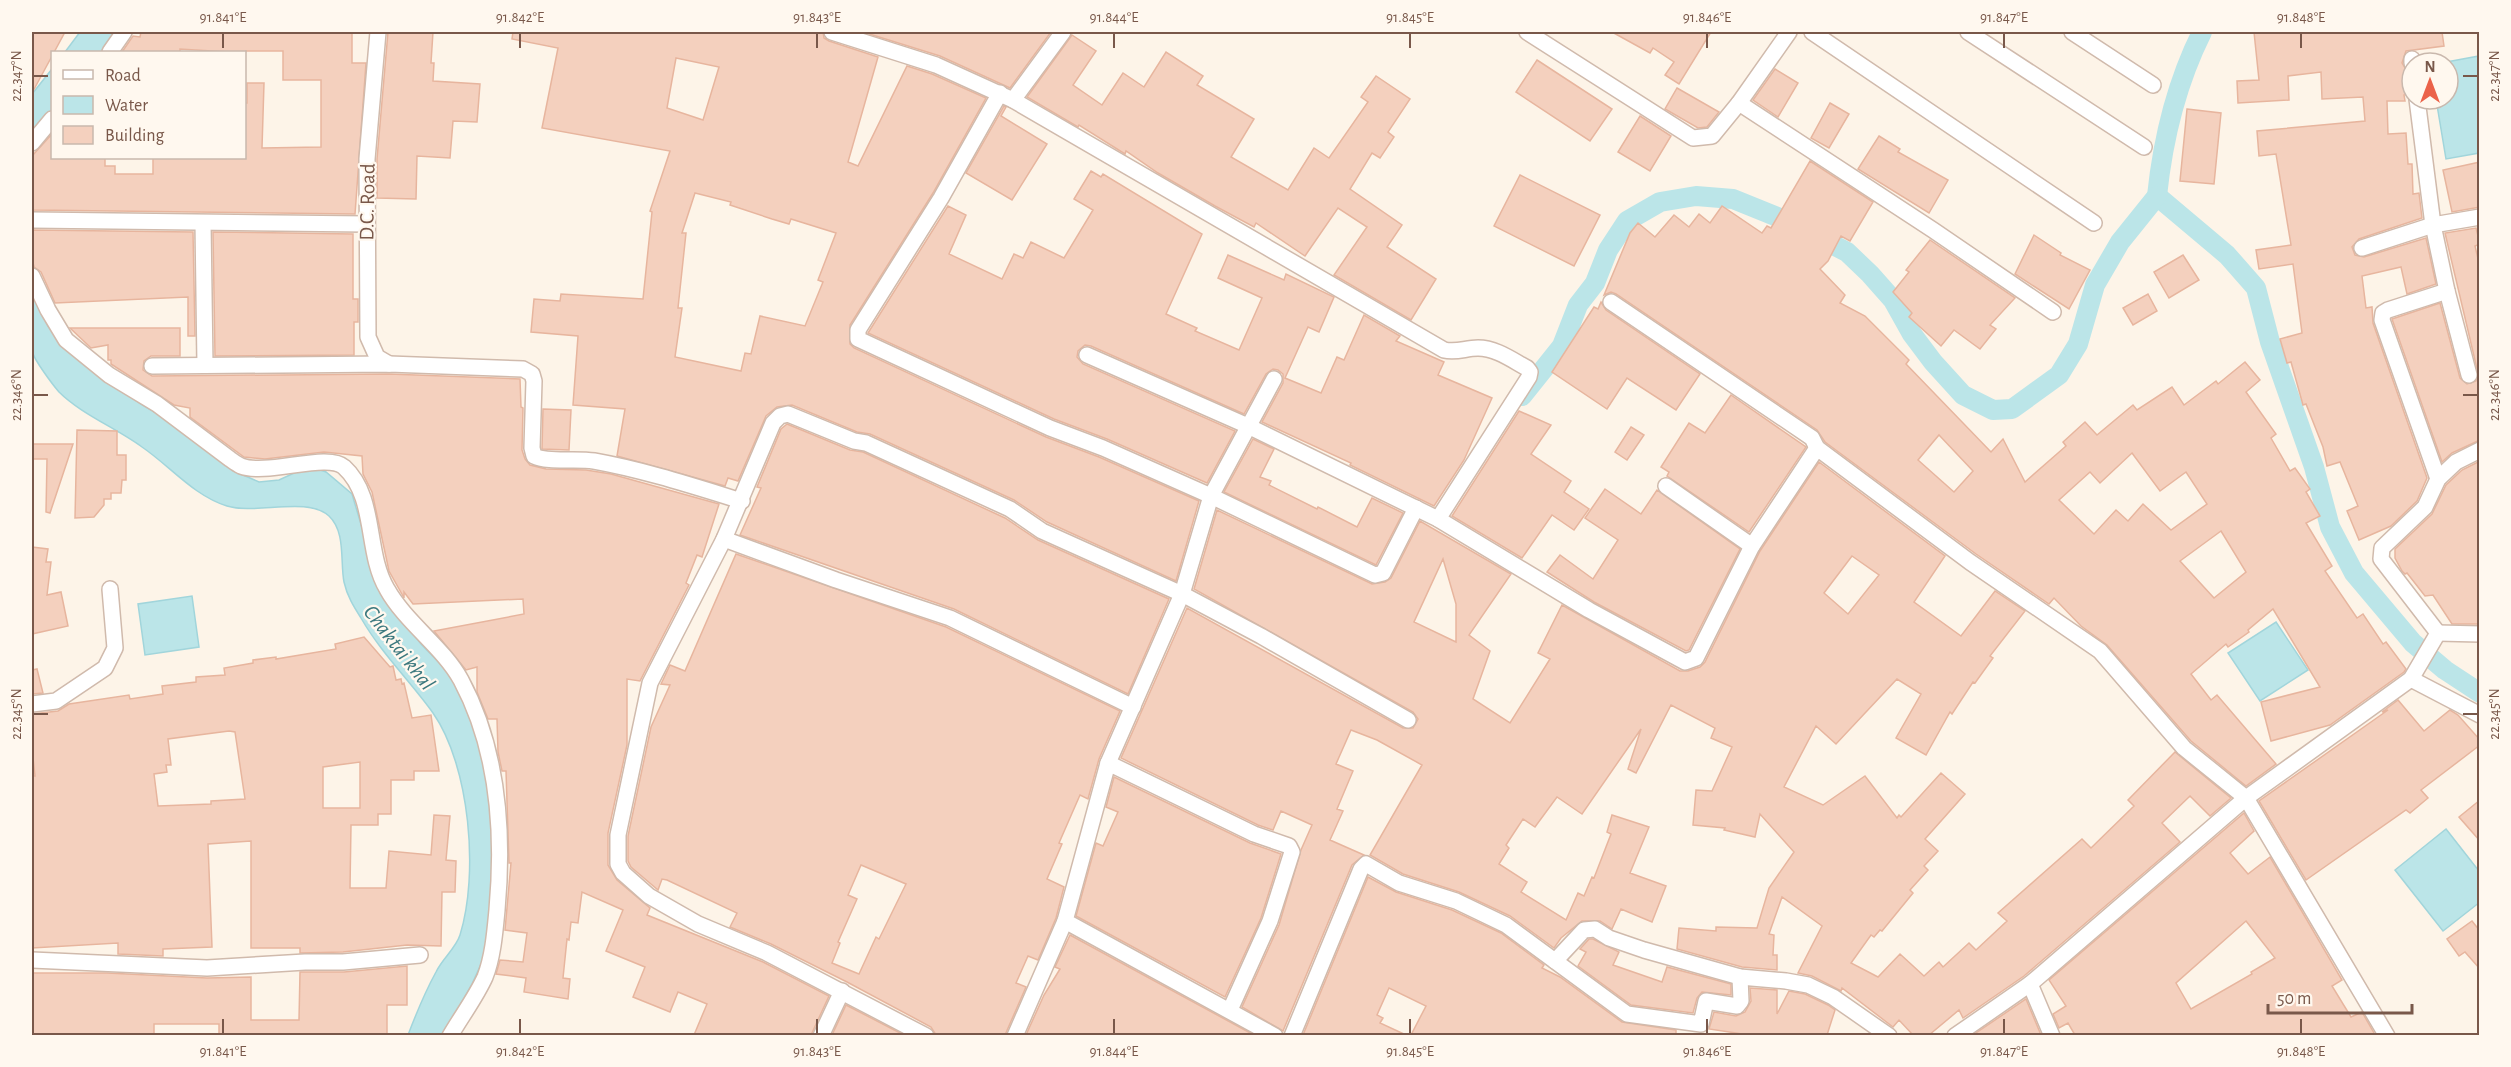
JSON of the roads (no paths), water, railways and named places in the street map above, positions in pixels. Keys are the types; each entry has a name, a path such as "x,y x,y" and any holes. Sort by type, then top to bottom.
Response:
{"street":[{"path":"111,51 124,32"},
{"name":"D.C. Road","path":"378,32 367,159 368,337 377,357 389,364"},
{"path":"832,32 936,65 1007,97 1444,350 1452,352 1480,348 1493,350 1527,368 1530,372 1529,377 1438,519"},
{"path":"1063,32 1007,97 858,330 858,339 1050,428 1103,448 1211,496 1375,575 1380,575 1416,508"},
{"path":"1527,32 1693,138 1712,136 1739,103 1789,32"},
{"path":"1812,32 2094,223"},
{"path":"1968,32 2144,147"},
{"path":"2072,32 2153,86"},
{"path":"1739,103 2053,312"},
{"path":"2419,111 2433,225 2469,375"},
{"path":"32,143 51,120"},
{"path":"2362,248 2433,225 2480,217"},
{"path":"32,220 366,224"},
{"path":"203,223 205,365"},
{"path":"32,276 48,310 66,340 109,375 157,404 230,459 242,466 253,468 287,467 321,462 339,463 346,468 361,489 379,572 386,588 396,604 460,678 473,708 492,770 500,827 501,872 495,932 485,976 450,1035"},
{"path":"2438,479 2382,320 2383,313 2388,310 2447,291"},
{"path":"1611,302 1812,438 1817,447 1970,562 2100,651 2184,748 2246,798 2387,1035"},
{"path":"1087,355 1248,426 1438,519 1589,610 1685,662 1696,658 1752,546 1817,447"},
{"path":"152,366 389,364 528,371 534,381 532,448 534,456 542,459 591,461 638,470 742,501"},
{"path":"1015,1035 1065,921 1108,763 1182,594 1211,496 1274,379"},
{"path":"926,1035 767,953 698,924 644,892 623,873 618,864 618,835 650,683 724,539 773,423 780,416 788,414 914,463 1010,509 1042,531 1182,594 1408,720"},
{"path":"2438,633 2381,560 2380,554 2382,548 2425,507 2438,479 2456,462 2480,450"},
{"path":"1666,486 1752,546"},
{"path":"724,539 950,618 1133,707"},
{"path":"32,704 56,701 105,668 115,648 110,589"},
{"path":"2438,633 2480,634"},
{"path":"1955,1035 2030,984 2246,798 2412,679 2438,633"},
{"path":"2412,679 2480,716"},
{"path":"1108,763 1254,834 1289,846 1292,852 1270,921 1230,1010"},
{"path":"1292,1035 1361,868 1366,864 1399,883 1456,901 1506,925 1627,1014 1701,1024 1706,1001 1737,1006 1741,1001 1740,977"},
{"path":"1065,921 1275,1035"},
{"path":"1556,961 1584,930 1595,929 1609,938 1644,950 1740,977 1808,985 1833,997 1889,1035"},
{"path":"32,960 207,968 420,955"},
{"path":"2030,984 2052,1035"},
{"path":"820,1035 842,991"}],"water":[{"path":"80,32 122,32 109,51 66,51"},
{"path":"2479,56 2479,153 2446,159 2438,111 2460,111 2460,60"},
{"path":"51,70 51,114 32,136 32,94"},
{"path":"32,291 48,326 64,347 141,404 178,426 234,471 259,482 279,480 305,468 315,468 326,472 352,494 376,575 393,607 421,644 454,678 485,755 496,868 491,942 472,984 443,1035 408,1035 432,980 458,940 466,910 470,852 463,790 456,761 446,735 433,713 377,643 351,601 344,582 338,530 329,516 308,507 252,509 227,506 215,501 193,488 142,447 68,400 48,378 32,351 30,330"},
{"path":"192,596 199,647 145,655 138,604"},
{"path":"2276,622 2308,670 2260,701 2228,653"},
{"path":"2446,829 2479,871 2480,902 2443,931 2395,870"}],"waterway":[{"name":"Chaktai khal","path":"2157,196 2172,112 2185,71 2202,32"},
{"path":"1522,396 1562,346 1578,305 1595,283 1608,250 1627,221 1660,202 1696,196 1733,199 1780,218 1847,252 1893,300 1912,334 1933,362 1963,395 1993,410 2012,409 2059,375 2078,344 2095,285 2120,242 2157,196"},
{"path":"2157,196 2227,255 2256,288 2270,342 2314,467 2330,527 2354,573 2413,643 2445,670 2480,693"}]}
